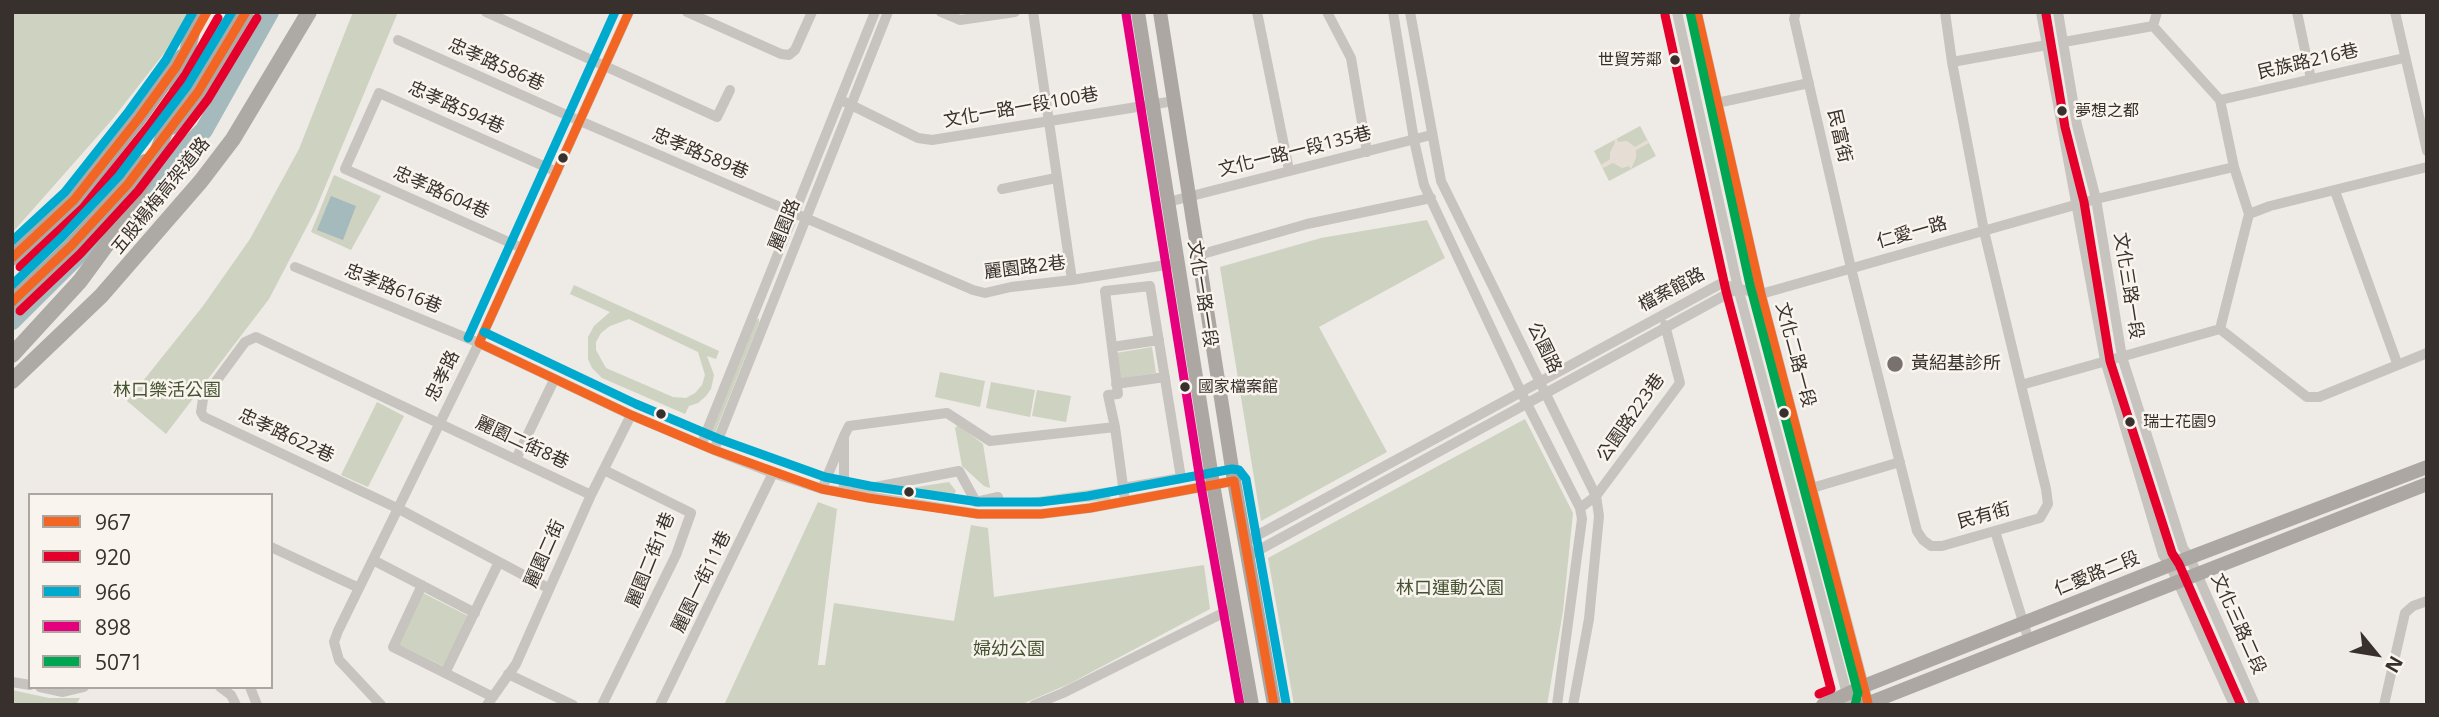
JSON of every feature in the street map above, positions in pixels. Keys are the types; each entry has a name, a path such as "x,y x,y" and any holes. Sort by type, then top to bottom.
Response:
{"highway":[{"name":"五股楊梅高架道路","path":"12,355 80,281 134,201 171,116 197,12"},
{"path":"12,258 74,200 176,67 207,12"},
{"path":"12,302 71,246 128,184 198,92 246,12"},
{"name":"五股楊梅高架道路","path":"12,381 101,296 201,181 233,139 309,12"}],"main road":[{"name":"文化一路一段","path":"1138,12 1213,484 1252,705"},
{"name":"文化一路一段","path":"1160,12 1234,481 1275,705"},
{"name":"仁愛路二段","path":"1823,705 1848,700 1864,686 2427,467"},
{"name":"仁愛路二段","path":"1867,704 2427,484"}],"street":[{"path":"486,12 604,68 718,117 730,90"},
{"name":"忠孝路","path":"381,705 339,660 334,642 478,343 629,12"},
{"path":"687,12 781,54 789,55 795,50 812,12"},
{"name":"麗園路","path":"702,443 875,12"},
{"name":"麗園路","path":"714,450 888,12"},
{"path":"941,12 960,20 1015,12"},
{"path":"1033,12 1072,280"},
{"path":"1257,12 1289,170"},
{"path":"1327,12 1351,58 1367,152"},
{"path":"1393,12 1413,140 1424,185 1521,392 1580,508 1582,519 1557,705"},
{"name":"公園路","path":"1410,12 1441,181 1596,496 1599,516 1589,619 1573,705"},
{"path":"1677,12 1738,288 1848,700"},
{"name":"文化二路一段","path":"1697,12 1761,294 1867,704"},
{"name":"民富街","path":"1796,12 1794,19 1851,268"},
{"path":"1945,12 1984,231"},
{"name":"文化三路一段","path":"2041,12 2105,360 2163,555 2170,565"},
{"name":"文化三路一段","path":"2058,12 2077,125 2096,199 2122,357 2163,490 2183,548 2190,558"},
{"path":"2153,26 2157,12"},
{"path":"2297,12 2311,79"},
{"path":"2395,12 2427,151"},
{"path":"2064,42 2153,26"},
{"path":"2153,26 2220,100 2249,214 2220,329"},
{"name":"忠孝路586巷","path":"398,40 580,121"},
{"path":"1952,62 2047,45"},
{"name":"民族路216巷","path":"2220,100 2404,58"},
{"path":"1717,103 1809,83"},
{"name":"忠孝路594巷","path":"345,169 379,93 557,172"},
{"name":"文化一路一段100巷","path":"839,100 918,138 932,140 1174,101"},
{"name":"忠孝路589巷","path":"580,121 806,218"},
{"name":"文化一路一段135巷","path":"1168,202 1431,135"},
{"name":"仁愛一路","path":"1761,294 2096,199 2235,167"},
{"path":"2249,214 2270,206 2427,167"},
{"name":"忠孝路604巷","path":"345,169 522,248"},
{"path":"1002,189 1056,178"},
{"path":"1424,185 1441,181"},
{"path":"2335,191 2397,363"},
{"path":"1199,255 1307,224 1431,198"},
{"name":"麗園路2巷","path":"806,218 985,293 1178,262"},
{"name":"民有街","path":"1851,268 1917,531 1931,546 1942,546 2040,518 2048,504 1984,231"},
{"name":"忠孝路616巷","path":"295,267 478,343 631,415 714,450 822,489 978,514 1041,514 1234,481"},
{"name":"檔案館路","path":"1246,549 1521,392 1720,284 1738,288"},
{"path":"1123,488 1181,478 1150,286 1105,291 1118,394 1108,395 1125,501"},
{"path":"1738,288 1761,294"},
{"name":"檔案館路","path":"1246,549 1527,404 1738,288"},
{"name":"公園路223巷","path":"1596,496 1680,383 1662,315"},
{"path":"2220,329 2306,397 2319,397 2427,353"},
{"path":"2021,385 2220,329"},
{"name":"忠孝路622巷","path":"399,509 204,417 201,412 203,399 245,342 256,337 438,424"},
{"path":"1112,347 1159,340"},
{"path":"1116,384 1165,377"},
{"path":"516,459 554,380"},
{"path":"822,489 849,426 947,413 990,441 1115,427"},
{"name":"麗園二街","path":"490,701 516,664 548,588 631,415"},
{"name":"麗園二街8巷","path":"438,424 591,495"},
{"path":"844,436 844,493 959,471 976,502 998,497"},
{"path":"1812,488 1900,462"},
{"name":"麗園二街1巷","path":"603,705 671,566 691,513 604,470"},
{"name":"麗園一街11巷","path":"660,705 773,473"},
{"path":"1580,508 1596,496"},
{"path":"399,509 548,588"},
{"path":"1995,531 2029,641"},
{"path":"273,548 359,588"},
{"name":"文化三路二段","path":"2190,558 2255,705"},
{"path":"373,559 475,613"},
{"path":"445,673 499,562"},
{"path":"2170,565 2234,705"},
{"path":"422,585 393,648 445,673 490,701"},
{"path":"2384,705 2405,613 2413,606 2427,601"},
{"path":"1034,705 1236,607"},
{"path":"1570,619 1589,619"},
{"path":"508,674 573,705"},
{"path":"49,689 63,692 76,689"},
{"path":"223,689 231,695 236,705"}],"green space":[{"path":"12,12 189,12 165,52 111,121 12,233"},
{"name":"林口樂活公園","path":"353,12 398,12 315,211 269,299 166,434 127,401 203,306 250,239 299,149"},
{"path":"1640,126 1656,156 1609,181 1594,151"},
{"path":"334,175 381,196 351,250 311,232"},
{"path":"1427,220 1445,258 1319,327 1387,452 1261,521 1220,267 1321,238"},
{"path":"574,285 719,351 716,359 707,356 714,375 711,389 698,403 689,406 685,414 602,378 592,368 588,359 588,337 594,326 610,312 570,294","holes":["629,319 698,352 705,375 702,385 686,398 673,397 606,368 596,350 596,342 601,333 610,326"]},
{"path":"759,318 714,435 709,433 755,321"},
{"path":"1152,347 1156,373 1120,379 1116,353"},
{"path":"940,372 985,381 980,407 935,397"},
{"path":"991,382 1035,390 1030,417 986,408"},
{"path":"1037,390 1071,396 1066,422 1032,416"},
{"path":"377,402 404,416 368,487 341,475"},
{"name":"林口運動公園","path":"1525,419 1573,513 1563,611 1547,705 1294,705 1268,558"},
{"path":"958,425 983,444 990,488 984,486 962,466 955,428"},
{"path":"949,482 956,491 950,502 884,492"},
{"path":"1110,487 1110,500 1037,506 1000,505 1000,502"},
{"name":"婦幼公園","path":"818,502 837,509 818,665 825,665 834,603 954,621 971,525 988,528 994,597 1204,565 1210,609 1069,684 1020,705 724,705"},
{"path":"423,593 468,616 443,666 398,644"},
{"path":"12,690 49,698 80,698 76,705 12,705"}],"shaded area":[{"path":"1617,139 1618,142 1627,141 1635,147 1647,140 1649,143 1636,150 1631,169 1629,166 1622,168 1613,163 1603,168 1601,165 1610,159 1614,140"},
{"path":"331,196 356,206 343,240 317,230"}],"waterway":[{"path":"12,321 204,130 270,12"}],"transit line":[{"name":"966","path":"12,241 65,192 166,60 193,12"},
{"name":"967","path":"12,258 74,200 176,67 207,12"},
{"name":"966","path":"12,285 119,176 188,85 232,12"},
{"name":"967","path":"12,302 71,246 128,184 198,92 246,12"},
{"name":"966","path":"468,338 615,12"},
{"name":"967","path":"479,343 629,12"},
{"name":"5071","path":"1690,12 1750,285 1858,693 1855,705"},
{"name":"967","path":"1697,12 1761,294 1868,703"},
{"name":"898","path":"1126,14 1201,486 1240,705"},
{"name":"920","path":"2046,14 2065,127 2084,202 2110,361 2172,553 2241,705"},
{"name":"920","path":"1665,15 1726,291 1831,689 1819,694"},
{"name":"920","path":"20,267 83,208 149,126 186,74 218,18"},
{"name":"920","path":"20,311 80,254 138,191 208,99 257,18"},
{"name":"966","path":"484,332 636,404 719,439 825,477 870,486 979,502 1040,502 1239,470 1246,479 1286,703"},
{"name":"967","path":"479,343 631,415 714,450 822,489 868,498 978,514 1041,514 1090,508 1234,481"},
{"name":"967","path":"1234,481 1274,705"}],"place":[{"name":"世貿芳鄰","path":"1675,60"},
{"name":"夢想之都","path":"2062,111"},
{"name":"黃紹基診所","path":"1895,364"},
{"name":"國家檔案館","path":"1185,387"},
{"name":"瑞士花園9","path":"2130,422"}]}
